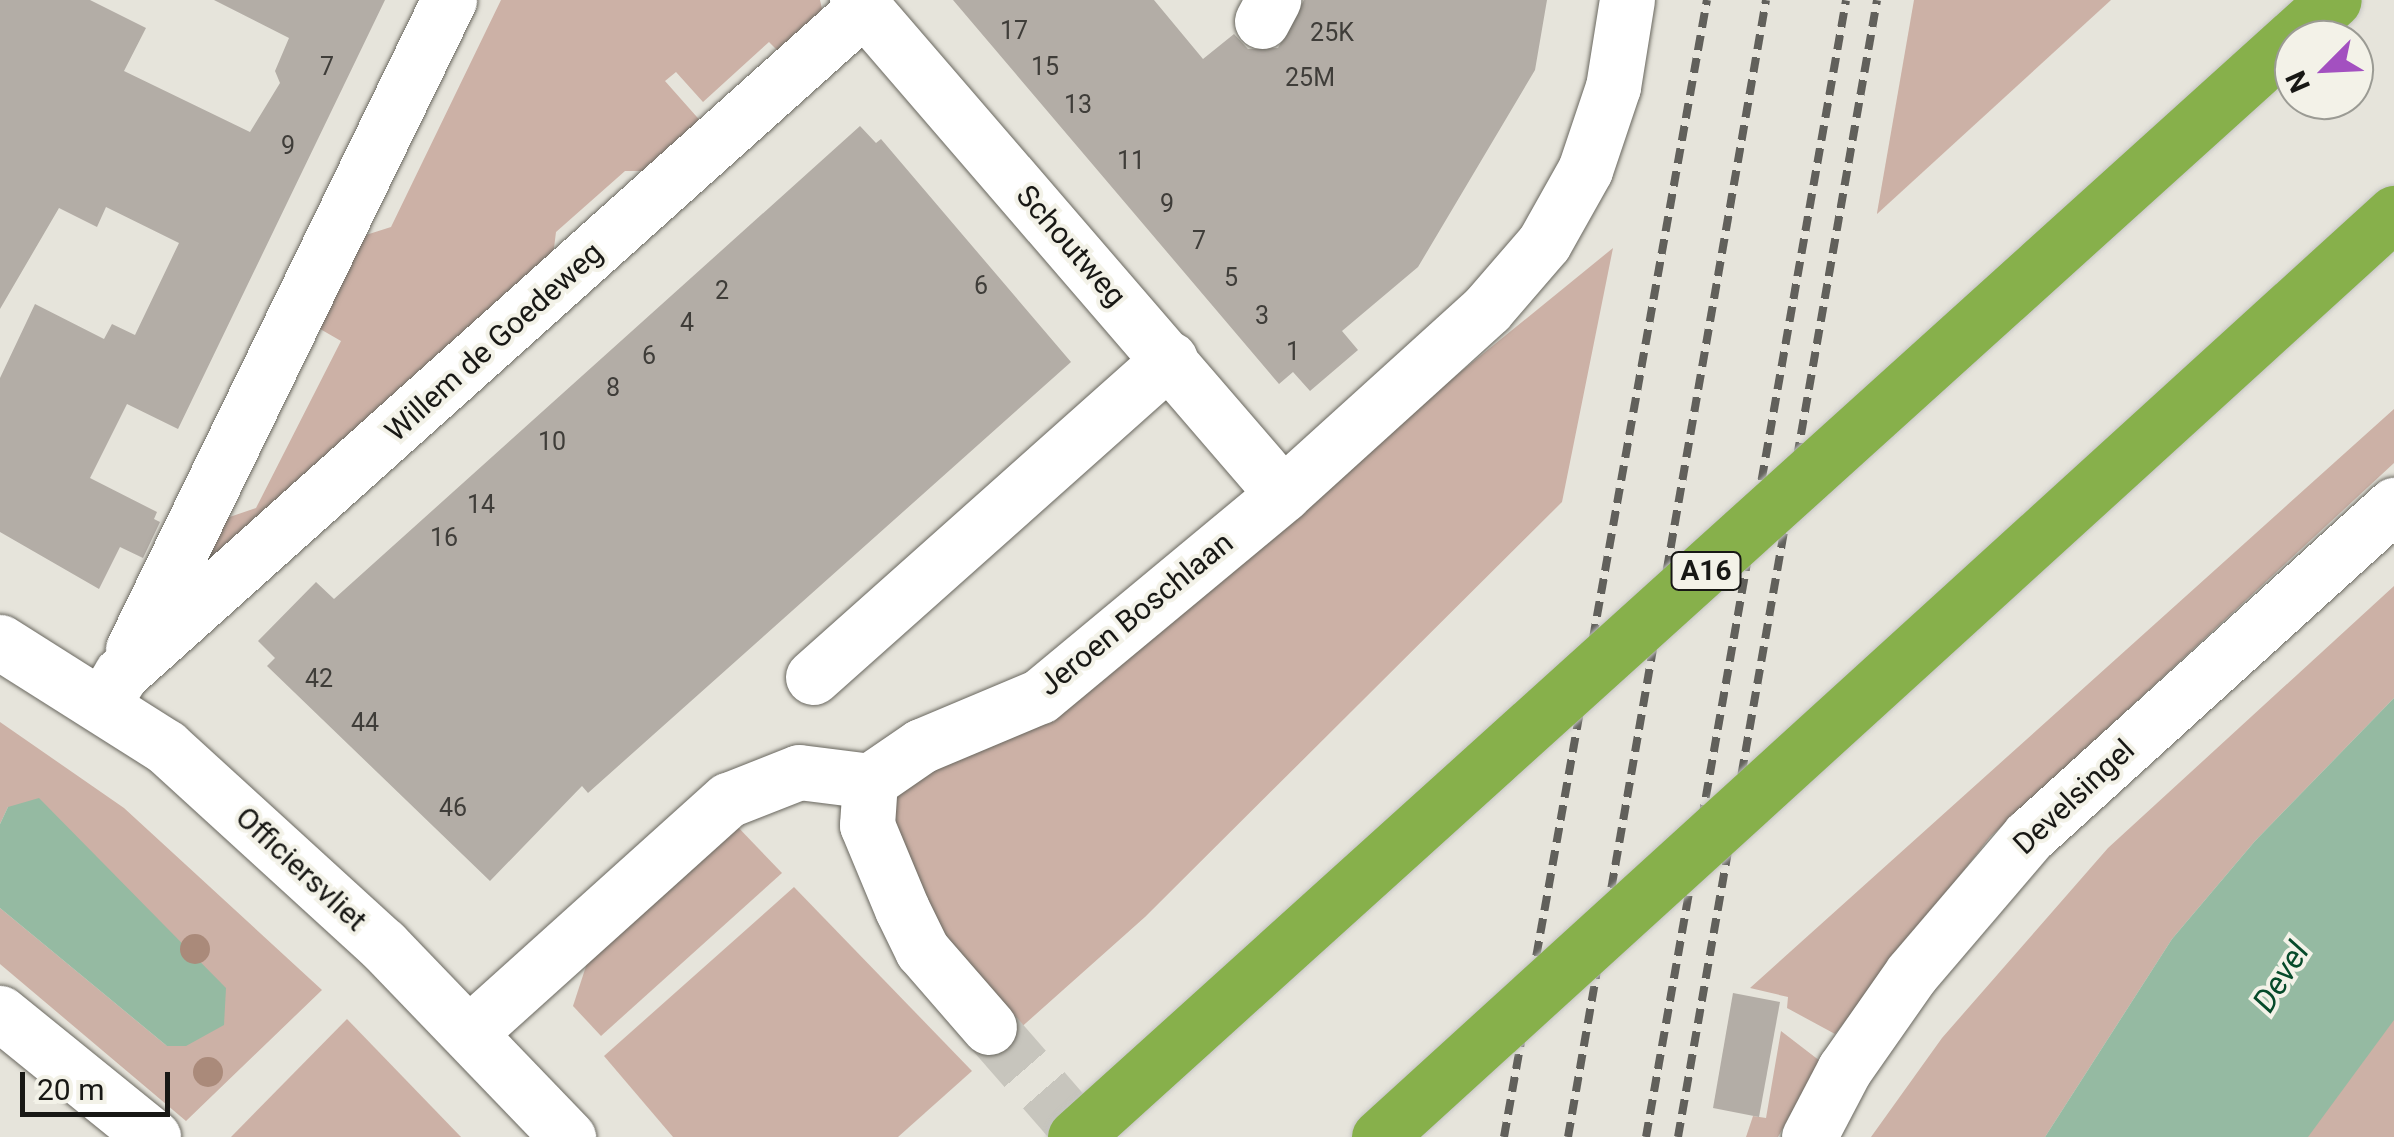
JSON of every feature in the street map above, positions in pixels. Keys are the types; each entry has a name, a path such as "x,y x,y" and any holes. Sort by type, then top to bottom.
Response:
{"highway":[{"name":"A16","path":"1074,1137 2334,0"},
{"path":"1380,1137 2394,213"}],"street":[{"path":"112,689 449,0"},
{"name":"Jeroen Boschlaan","path":"870,781 921,746 1040,696 1282,494 1487,309 1544,243 1590,153 1613,87 1628,0"},
{"name":"Willem de Goedeweg","path":"112,689 861,4"},
{"name":"Schoutweg","path":"861,4 1170,359 1282,494"},
{"path":"814,678 1170,359"},
{"name":"Develsingel","path":"1810,1137 1844,1070 1912,973 2002,866 2394,505"},
{"name":"Officiersvliet","path":"0,642 112,689 166,747 290,858 470,1032 568,1137"},
{"path":"470,1032 728,800 798,772 870,781 866,825 902,909 922,950 989,1027"},
{"path":"0,1013 128,1130"}],"shaded area":[{"path":"501,0 820,0 822,9 783,56 769,42 703,102 676,72 665,81 704,125 655,171 625,171 556,232 552,264 201,576 212,523 256,508 341,341 308,322 347,241 391,227"},
{"path":"1914,0 2111,0 1877,214 1877,213"},
{"path":"1613,248 1562,502 1145,917 1017,1031 992,1004 895,860 889,784 1345,466"},
{"path":"2394,409 2394,463 1990,837 1835,1034 1787,1008 1788,997 1750,988"},
{"path":"2394,586 2394,698 2255,841 2172,939 2045,1137 1871,1137 1942,1038 2108,848"},
{"path":"0,722 124,808 322,990 186,1121 0,964 0,908 167,1046 8,807 0,824"},
{"path":"734,823 782,873 601,1036 573,1006 589,957"},
{"path":"794,887 972,1071 898,1137 673,1137 604,1056"},
{"path":"2394,1017 2394,1137 2288,1137"},
{"path":"347,1019 461,1137 231,1137"},
{"path":"1781,1031 1820,1061 1778,1137 1746,1137 1753,1116 1766,1118"}],"water":[{"name":"Devel","path":"2394,698 2394,1020 2308,1137 2045,1137 2172,939 2255,841"},
{"path":"39,798 226,988 224,1025 186,1046 167,1046 0,908 0,824 8,807"}],"building":[{"path":"0,0 90,0 146,28 124,71 250,132 280,83 275,71 289,38 214,0 385,0 178,429 127,404 90,478 157,512 154,519 160,522 143,558 120,547 99,589 0,532 0,378 35,304 104,339 112,324 135,335 179,243 106,207 97,227 59,208 0,309"},
{"path":"953,0 1154,0 1203,59 1234,34 1248,49 1278,48 1304,0 1547,0 1535,70 1418,267 1342,331 1358,350 1310,391 1293,372 1279,384"},
{"path":"860,126 876,143 881,139 1071,362 588,793 582,786 490,881 267,666 275,658 258,641 316,582 334,599"},
{"path":"1733,993 1780,1002 1759,1117 1713,1108"}],"tunnel":[{"path":"989,1027 1085,1137"}],"railway":[{"path":"1504,1137 1707,0"},
{"path":"1568,1137 1766,0"},
{"path":"1646,1137 1846,0"},
{"path":"1678,1137 1877,0"}]}
